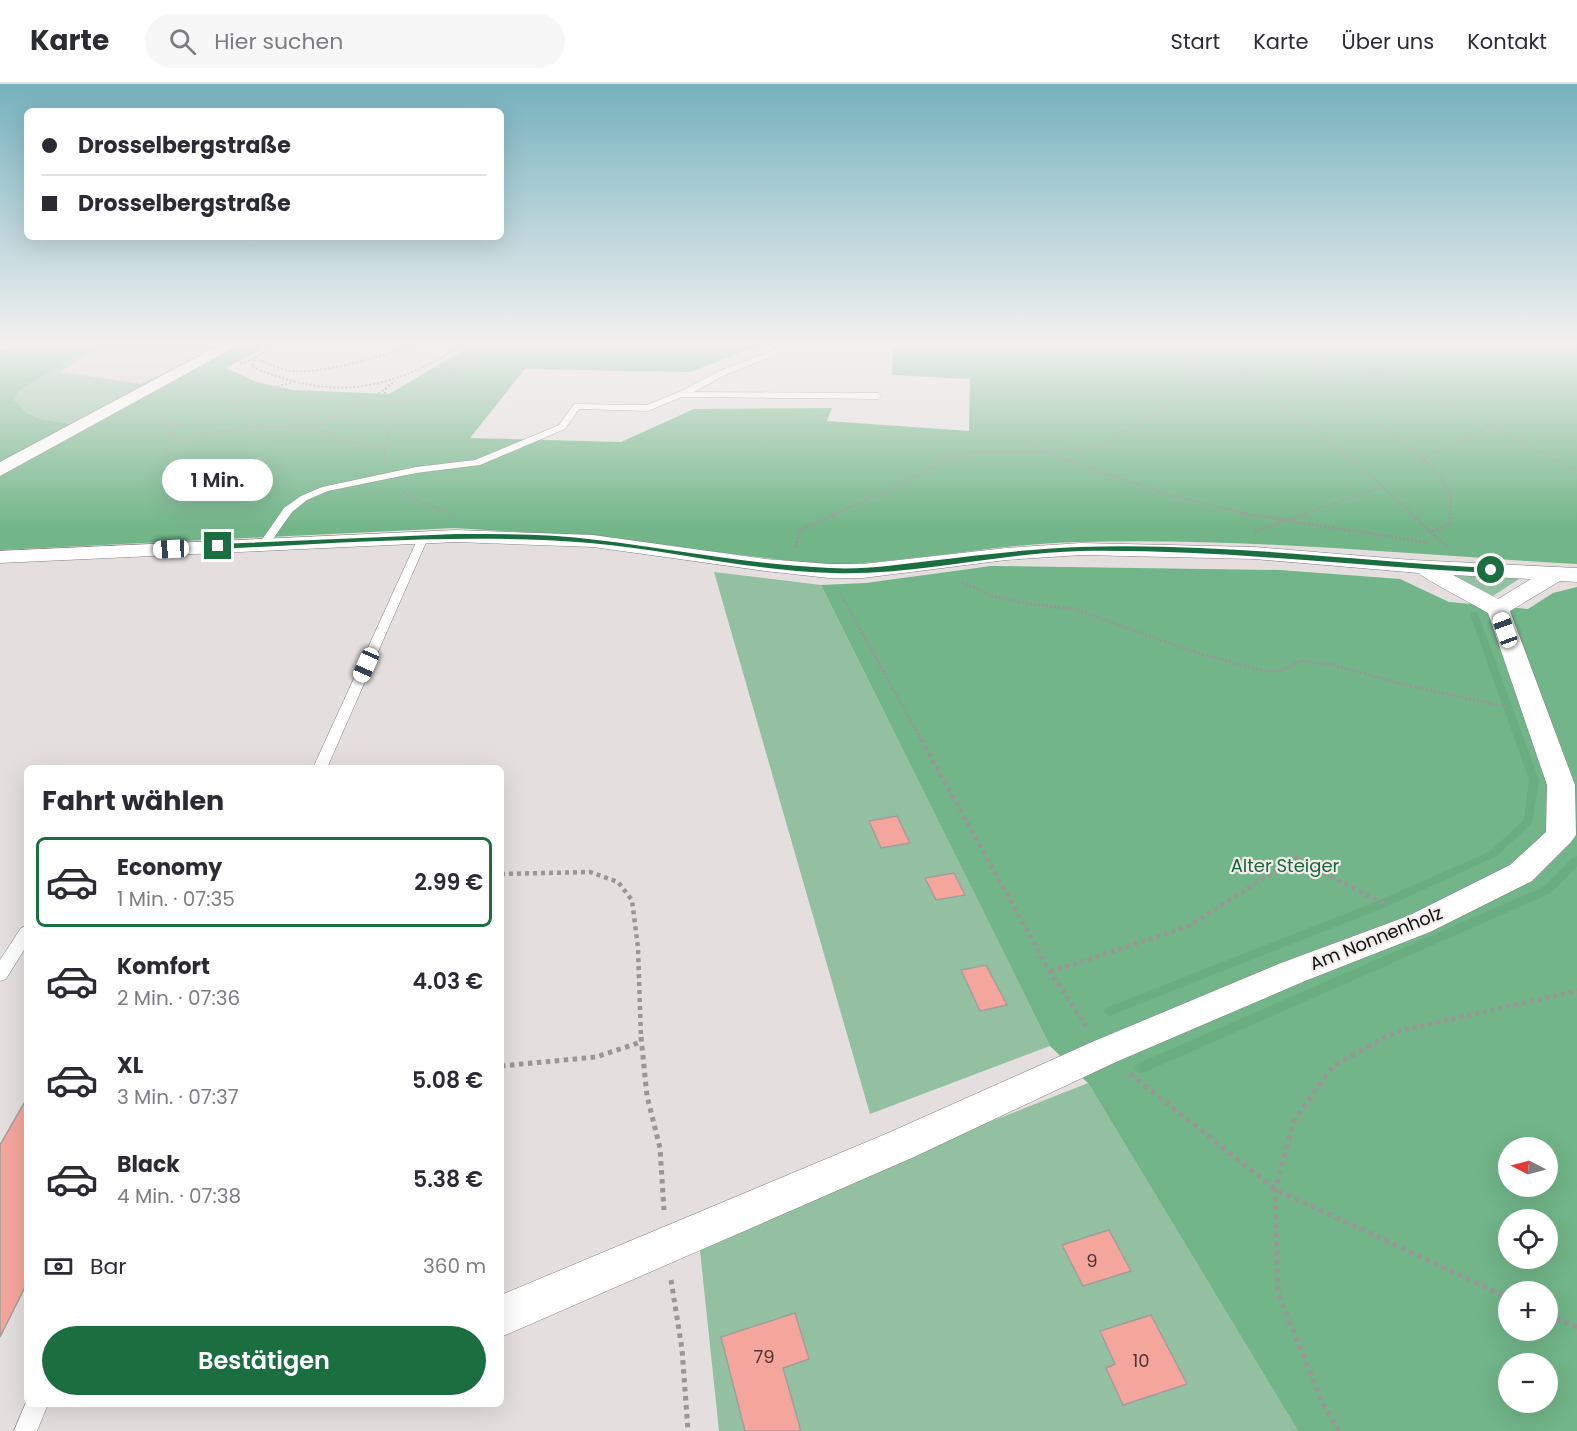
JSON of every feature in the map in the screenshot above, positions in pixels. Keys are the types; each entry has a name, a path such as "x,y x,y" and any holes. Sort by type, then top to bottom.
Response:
{"street":[{"path":"0,470 121,404"},
{"path":"0,557 264,544 524,537 593,541 829,571 864,571 1006,554 1081,549 1254,553 1412,566 1566,574"},
{"path":"1412,566 1452,582 1498,609 1566,574"},
{"name":"Am Nonnenholz","path":"504,1315 901,1145 1104,1052 1293,972 1419,924 1521,873 1561,834 1561,785 1498,609"}],"lane":[{"path":"264,544 288,510 304,498 326,489 416,470 477,464 562,427 577,406 648,408 658,404"},
{"path":"321,765 423,538"},
{"path":"0,974 24,937"},
{"path":"25,1431 36,1407"}],"path":[{"path":"237,404 240,412 254,419 308,413 331,416"},
{"path":"316,428 321,421 364,404"},
{"path":"142,410 134,417 141,420 180,423 171,433 174,438 190,438 255,426 316,428 338,440 384,447 405,404"},
{"path":"792,568 800,530 889,490 950,457 973,453 1044,452 1104,445 1168,404"},
{"path":"1280,404 1357,463 1470,569"},
{"path":"1351,404 1423,459 1440,476 1451,494 1450,524 1432,531"},
{"path":"1446,404 1577,471"},
{"path":"254,419 255,426"},
{"path":"1423,459 1490,426"},
{"path":"1029,441 1044,452 1166,494 1280,521 1447,546"},
{"path":"1254,553 1249,533 1381,487"},
{"path":"829,571 1050,972 1104,1052 1275,1189 1498,1293"},
{"path":"954,579 992,596 1031,604 1075,609 1191,651 1263,671 1280,671 1301,661 1331,664 1474,701 1534,712"},
{"path":"1050,972 1189,926 1295,858 1419,924"},
{"path":"504,874 590,872 618,882 632,900 638,948 641,1042 647,1096 660,1148 666,1244 682,1349 688,1431"},
{"path":"1340,1431 1323,1404 1278,1293 1275,1189 1294,1121 1334,1066 1398,1031 1577,991"},
{"path":"504,1066 596,1057 641,1042"},
{"path":"1558,1319 1577,1328"}],"green space":[{"path":"0,404 18,404 27,413 40,419 71,424 110,404 497,404 470,438 621,442 694,409 832,408 827,421 969,431 970,404 1577,404 1577,564 1265,544 1140,541 1046,543 889,561 825,565 570,535 454,528 0,550"},
{"path":"17,404 109,404 71,424 40,419 27,413"},
{"name":"Alter Steiger","path":"991,566 1280,570 1400,579 1449,602 1528,609 1553,593 1577,587 1577,1431 1298,1431 1088,1083 1050,1046 821,585 866,583"},
{"path":"714,572 821,585 1050,1046 870,1114"},
{"path":"1449,573 1522,577 1493,596"},
{"path":"1088,1083 1298,1431 719,1431 699,1241 898,1158"}],"building":[{"path":"897,816 910,843 881,848 869,821"},
{"path":"954,873 965,895 936,900 925,878"},
{"path":"986,965 1007,1005 980,1011 961,970"},
{"path":"24,1103 24,1289 0,1337 0,1145"},
{"path":"1109,1230 1131,1271 1083,1286 1062,1245"},
{"path":"795,1313 809,1359 783,1368 801,1431 745,1431 721,1337"},
{"path":"1151,1315 1187,1384 1123,1405 1106,1368 1115,1364 1100,1331"}],"waterway":[{"path":"1110,1011 1384,903 1493,854 1529,821 1534,780 1474,614"},
{"path":"1141,1068 1547,890 1577,860"}],"route":[{"path":"218,546 456,536 524,537 593,541 765,565 829,571 864,571 1006,554 1081,549 1254,553 1491,570"}]}
